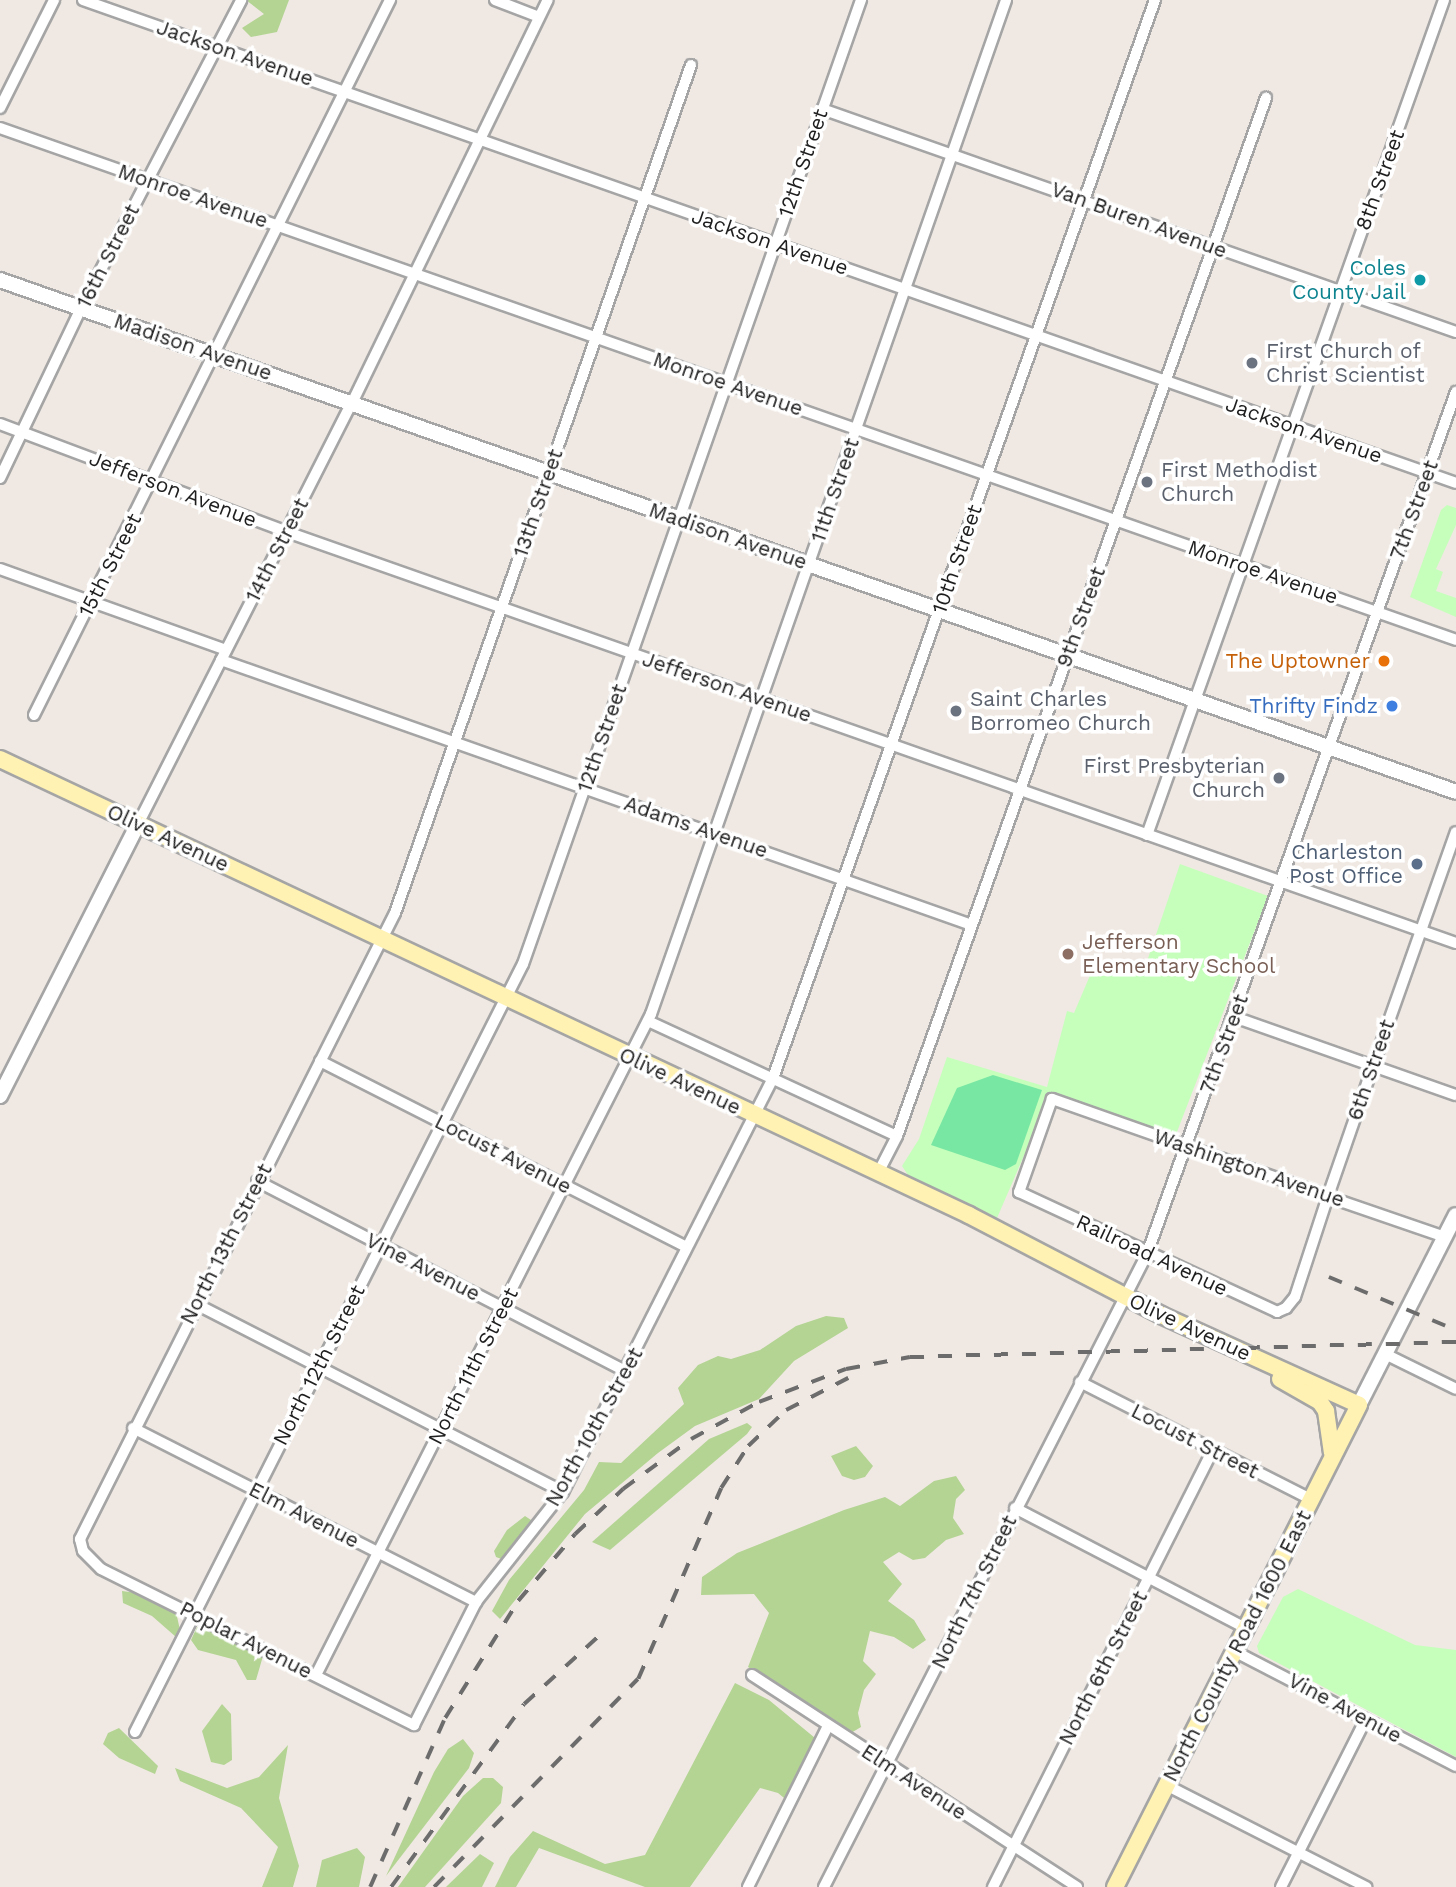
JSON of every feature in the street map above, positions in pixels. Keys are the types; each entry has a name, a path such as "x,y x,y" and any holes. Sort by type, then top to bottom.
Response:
{"main road":[{"name":"Olive Avenue","path":"0,760 878,1173 1123,1296 1359,1405"},
{"path":"1260,1360 1326,1411 1333,1440 1331,1461"},
{"name":"North County Road 1600 East","path":"1115,1887 1359,1405"}],"street":[{"path":"0,108 54,0"},
{"name":"Jackson Avenue","path":"83,0 1456,484"},
{"name":"16th Street","path":"0,478 81,308 241,0"},
{"name":"15th Street","path":"34,715 152,481 275,225 390,0"},
{"path":"495,0 539,17"},
{"name":"14th Street","path":"0,1096 352,403 412,274 548,0"},
{"name":"12th Street","path":"505,998 523,964 860,0"},
{"name":"11th Street","path":"629,1057 648,1021 1006,0"},
{"name":"10th Street","path":"754,1115 774,1078 1155,0"},
{"name":"8th Street","path":"1147,835 1444,0"},
{"name":"13th Street","path":"381,939 454,743 691,65"},
{"name":"9th Street","path":"878,1173 897,1136 1266,98"},
{"name":"Van Buren Avenue","path":"822,109 1085,199 1456,332"},
{"name":"Monroe Avenue","path":"0,128 1456,640"},
{"name":"Madison Avenue","path":"0,280 1456,792"},
{"name":"7th Street","path":"1123,1296 1147,1254 1187,1147 1456,393"},
{"name":"Jefferson Avenue","path":"0,424 286,532 1456,943"},
{"name":"Adams Avenue","path":"0,569 91,601 454,743 972,925"},
{"name":"6th Street","path":"1286,1308 1295,1297 1456,832"},
{"name":"North 13th Street","path":"83,1551 83,1526 381,939"},
{"name":"North 12th Street","path":"135,1732 505,998"},
{"path":"1234,1017 1456,1095"},
{"path":"648,1021 897,1136"},
{"name":"North 11th Street","path":"316,1675 629,1057"},
{"name":"Locust Avenue","path":"320,1060 687,1247"},
{"name":"Washington Avenue","path":"1019,1192 1052,1099 1445,1237"},
{"name":"North 10th Street","path":"414,1725 476,1602 563,1492 627,1372 754,1115"},
{"name":"Vine Avenue","path":"257,1181 627,1372"},
{"name":"Railroad Avenue","path":"1019,1192 1147,1254 1277,1312 1286,1308"},
{"path":"1359,1405 1456,1215"},
{"name":"North 7th Street","path":"824,1887 889,1765 1123,1296"},
{"path":"196,1304 563,1492"},
{"path":"1385,1354 1456,1389"},
{"name":"Locust Street","path":"1080,1382 1311,1499"},
{"name":"Elm Avenue","path":"133,1428 476,1602"},
{"name":"North 6th Street","path":"993,1887 1213,1450"},
{"path":"1015,1508 1246,1628"},
{"name":"Poplar Avenue","path":"83,1551 101,1569 414,1725"},
{"name":"Vine Avenue","path":"1234,1651 1456,1766"},
{"name":"Elm Avenue","path":"752,1675 1077,1887"},
{"path":"1281,1887 1366,1719"},
{"path":"748,1887 828,1726"},
{"path":"1166,1785 1366,1887"}],"green space":[{"path":"246,0 289,0 277,32 251,37 242,28 264,14"},
{"path":"1447,505 1456,508 1456,525 1436,569 1443,572 1436,591 1456,598 1456,617 1410,597 1441,510"},
{"path":"1180,864 1268,896 1175,1137 1051,1093 997,1218 908,1175 902,1166 919,1139 947,1057 1047,1087 1067,1011 1074,1013 1097,959 1143,973"},
{"path":"993,1075 1042,1090 1016,1164 1005,1170 931,1145 957,1088"},
{"path":"826,1316 844,1318 848,1328 794,1361 759,1399 695,1426 658,1453 585,1514 500,1619 492,1611 509,1580 584,1490 599,1462 621,1463 684,1404 678,1388 698,1365 718,1356 731,1359 760,1350 796,1326"},
{"path":"747,1423 752,1427 747,1434 610,1550 592,1542 709,1439"},
{"path":"856,1446 873,1466 865,1477 854,1480 842,1476 831,1456"},
{"path":"956,1476 965,1490 956,1499 953,1518 964,1534 946,1540 925,1558 913,1560 899,1552 883,1562 902,1584 888,1601 914,1620 926,1640 913,1649 894,1637 870,1631 863,1661 876,1674 864,1690 858,1713 861,1727 851,1733 748,1667 769,1613 754,1594 701,1595 702,1577 737,1553 844,1510 885,1497 900,1506 934,1481"},
{"path":"525,1516 534,1522 504,1560 496,1557 494,1551 507,1530"},
{"path":"1298,1589 1415,1645 1456,1650 1456,1757 1259,1653 1257,1646 1283,1597"},
{"path":"122,1591 137,1593 176,1612 180,1630 176,1637 152,1616 123,1603"},
{"path":"197,1627 254,1647 263,1656 256,1680 247,1680 236,1660 198,1650 191,1640"},
{"path":"735,1683 769,1700 815,1738 816,1755 789,1802 778,1793 760,1788 690,1887 645,1887 539,1848 516,1887 495,1887 510,1857 533,1831 605,1864 645,1855"},
{"path":"222,1704 231,1714 232,1760 224,1765 211,1762 202,1731"},
{"path":"119,1728 158,1766 155,1774 119,1758 103,1744 108,1733"},
{"path":"463,1739 474,1753 469,1768 386,1876 434,1772 448,1749"},
{"path":"288,1745 279,1798 299,1866 293,1887 262,1887 278,1847 241,1808 180,1781 175,1768 227,1788 259,1777"},
{"path":"483,1778 493,1778 503,1787 501,1803 425,1887 398,1887 463,1796"},
{"path":"357,1848 365,1857 359,1887 316,1887 322,1860"},
{"path":"480,1854 494,1863 482,1887 446,1887"}],"railway":[{"path":"1329,1277 1456,1330"},
{"path":"370,1887 445,1718 518,1601 575,1534 623,1489 691,1439 759,1402 846,1369 910,1357 1456,1342"},
{"path":"434,1887 638,1679 721,1488 748,1446 786,1410 848,1378"},
{"path":"391,1887 524,1704 602,1633"}],"place":[{"name":"Coles County Jail","path":"1420,280"},
{"name":"First Church of Christ Scientist","path":"1252,363"},
{"name":"First Methodist Church","path":"1147,482"},
{"name":"The Uptowner","path":"1384,661"},
{"name":"Thrifty Findz","path":"1392,706"},
{"name":"Saint Charles Borromeo Church","path":"956,711"},
{"name":"First Presbyterian Church","path":"1279,778"},
{"name":"Charleston Post Office","path":"1417,864"},
{"name":"Jefferson Elementary School","path":"1068,954"}]}
